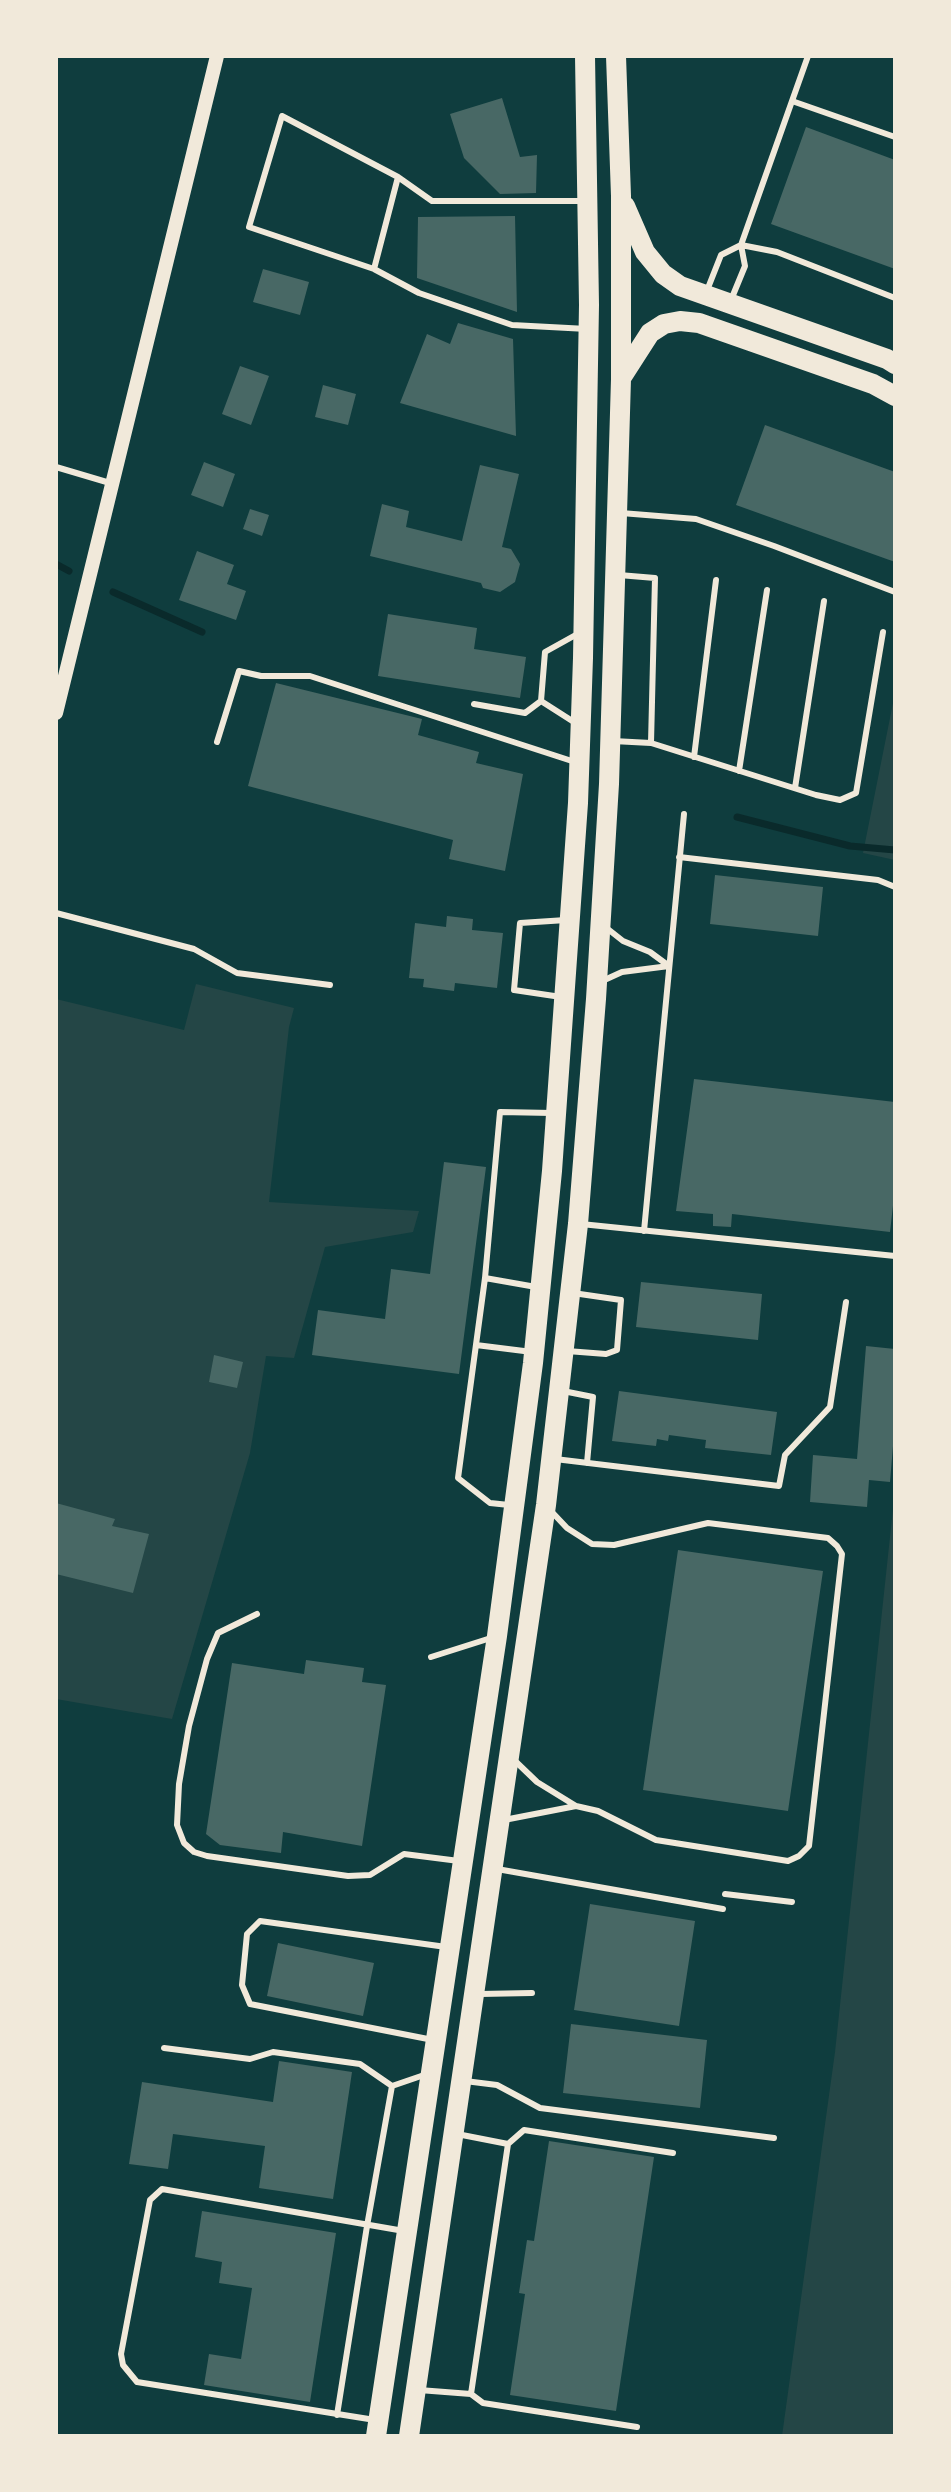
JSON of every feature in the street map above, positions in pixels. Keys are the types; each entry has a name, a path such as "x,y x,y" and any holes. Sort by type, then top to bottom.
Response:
{"main road":[{"path":"377,2428 497,1636 534,1352 556,1113 579,763 584,631 589,329 585,56"},
{"path":"409,2436 511,1757 552,1458 578,1224 597,983 611,741 621,379 621,196 616,56"},
{"path":"618,95 623,56"},
{"path":"621,196 645,252 663,274 680,286 895,364"},
{"path":"621,379 650,333 664,324 680,321 699,323 728,333 873,384 895,396"}],"street":[{"path":"56,713 217,56"}],"lane":[{"path":"730,304 745,266 741,245 808,56"},
{"path":"792,101 895,137"},
{"path":"588,201 432,201 398,177 282,116 249,227 374,269 419,293 512,325 589,329"},
{"path":"374,269 398,177"},
{"path":"705,295 721,255 741,245 777,252 895,298"},
{"path":"56,467 112,484"},
{"path":"617,512 696,519 895,592"},
{"path":"615,574 655,578 651,743"},
{"path":"694,757 716,580"},
{"path":"739,771 767,590"},
{"path":"795,788 824,601"},
{"path":"474,704 525,713 541,701 545,652 584,631"},
{"path":"611,741 651,743 840,800 856,793 883,632"},
{"path":"217,742 239,671 261,676 310,676 579,763"},
{"path":"541,701 580,726"},
{"path":"644,1231 684,814"},
{"path":"679,857 878,880 895,887"},
{"path":"56,913 194,949 237,973 330,985"},
{"path":"564,997 514,990 520,923 569,920"},
{"path":"601,924 623,941 650,952 669,966"},
{"path":"597,983 622,972 669,966"},
{"path":"514,1506 490,1503 458,1478 485,1278 500,1112 556,1113"},
{"path":"578,1224 895,1256"},
{"path":"485,1278 540,1288"},
{"path":"564,1351 606,1354 617,1350 621,1300 570,1292"},
{"path":"552,1458 779,1486 785,1455 830,1407 846,1302"},
{"path":"476,1345 534,1352"},
{"path":"560,1390 593,1397 587,1463"},
{"path":"511,1757 537,1782 576,1806 598,1811 656,1840 788,1861 809,1846 842,1554 837,1546 828,1538 708,1523 614,1545 592,1544 567,1528 546,1505"},
{"path":"257,1614 218,1633 207,1659 189,1726 179,1784 177,1825 184,1843 194,1852 207,1856 348,1876 370,1875 404,1854 463,1862"},
{"path":"431,1657 497,1636"},
{"path":"501,1820 576,1806"},
{"path":"493,1868 552,1881 723,1909"},
{"path":"725,1894 792,1902"},
{"path":"436,2041 250,2004 242,1985 247,1934 260,1921 450,1947"},
{"path":"474,1994 532,1993"},
{"path":"164,2048 250,2059 273,2052 360,2064 392,2086"},
{"path":"392,2086 431,2073"},
{"path":"461,2080 497,2085 540,2108 774,2138"},
{"path":"337,2415 392,2086"},
{"path":"471,2394 508,2144 524,2130 673,2153"},
{"path":"454,2134 508,2144"},
{"path":"377,2428 337,2415 137,2382 123,2365 121,2354 150,2200 162,2189 407,2231"},
{"path":"415,2390 471,2394 483,2403 637,2427"}],"shaded area":[{"path":"895,693 895,860 863,853"},
{"path":"196,984 294,1008 289,1027 269,1202 419,1211 413,1232 325,1247 294,1358 266,1356 250,1453 172,1719 56,1699 56,999 184,1030"},
{"path":"895,1490 895,2436 782,2436 835,2052"}],"building":[{"path":"502,98 520,157 537,155 536,193 500,194 464,158 450,114"},
{"path":"806,127 895,160 895,269 771,224"},
{"path":"515,216 517,312 417,278 418,217"},
{"path":"263,269 309,282 300,315 253,302"},
{"path":"458,323 513,339 516,436 400,403 427,334 450,344"},
{"path":"240,366 269,376 251,425 222,414"},
{"path":"323,385 356,394 348,425 315,417"},
{"path":"765,425 895,472 895,562 736,505"},
{"path":"204,462 235,474 223,507 191,495"},
{"path":"480,465 519,474 502,547 511,549 520,564 515,582 500,592 483,588 481,583 370,556 382,504 409,511 406,527 462,541"},
{"path":"250,509 269,515 262,536 243,529"},
{"path":"197,551 234,565 227,584 246,591 236,620 179,600"},
{"path":"388,614 477,628 474,649 526,657 520,698 378,676"},
{"path":"276,683 422,719 418,735 479,752 476,763 523,774 505,871 449,859 453,840 248,786"},
{"path":"715,875 823,887 818,936 710,924"},
{"path":"447,916 473,919 472,930 503,933 497,988 455,983 454,991 423,987 424,979 409,978 415,923 446,927"},
{"path":"694,1079 895,1102 895,1188 890,1232 732,1214 731,1227 713,1226 713,1214 676,1211"},
{"path":"444,1162 486,1167 459,1374 312,1355 318,1310 385,1319 391,1269 430,1274"},
{"path":"641,1282 762,1294 758,1340 636,1327"},
{"path":"866,1346 895,1349 895,1422 890,1482 869,1480 867,1507 810,1502 813,1455 857,1459"},
{"path":"214,1355 243,1362 237,1388 209,1382"},
{"path":"619,1391 777,1412 771,1455 705,1448 706,1440 669,1435 668,1441 657,1439 656,1446 612,1441"},
{"path":"56,1503 115,1519 112,1526 149,1534 133,1593 56,1574"},
{"path":"678,1550 823,1571 788,1811 643,1790"},
{"path":"306,1660 364,1668 362,1682 386,1685 362,1846 283,1832 281,1853 220,1845 206,1834 232,1663 304,1674"},
{"path":"590,1904 695,1921 679,2026 574,2010"},
{"path":"278,1943 374,1963 363,2016 267,1996"},
{"path":"571,2024 707,2040 700,2108 563,2093"},
{"path":"279,2061 352,2072 333,2199 259,2188 265,2146 173,2134 168,2169 129,2164 142,2082 273,2102"},
{"path":"549,2141 654,2157 616,2411 510,2395 525,2294 519,2293 527,2240 534,2241"},
{"path":"202,2211 336,2233 310,2402 204,2385 209,2354 241,2359 252,2288 219,2283 222,2262 195,2257"}],"waterway":[{"path":"56,564 69,571"},
{"path":"113,592 202,632"},
{"path":"737,817 850,846 895,850"}]}
